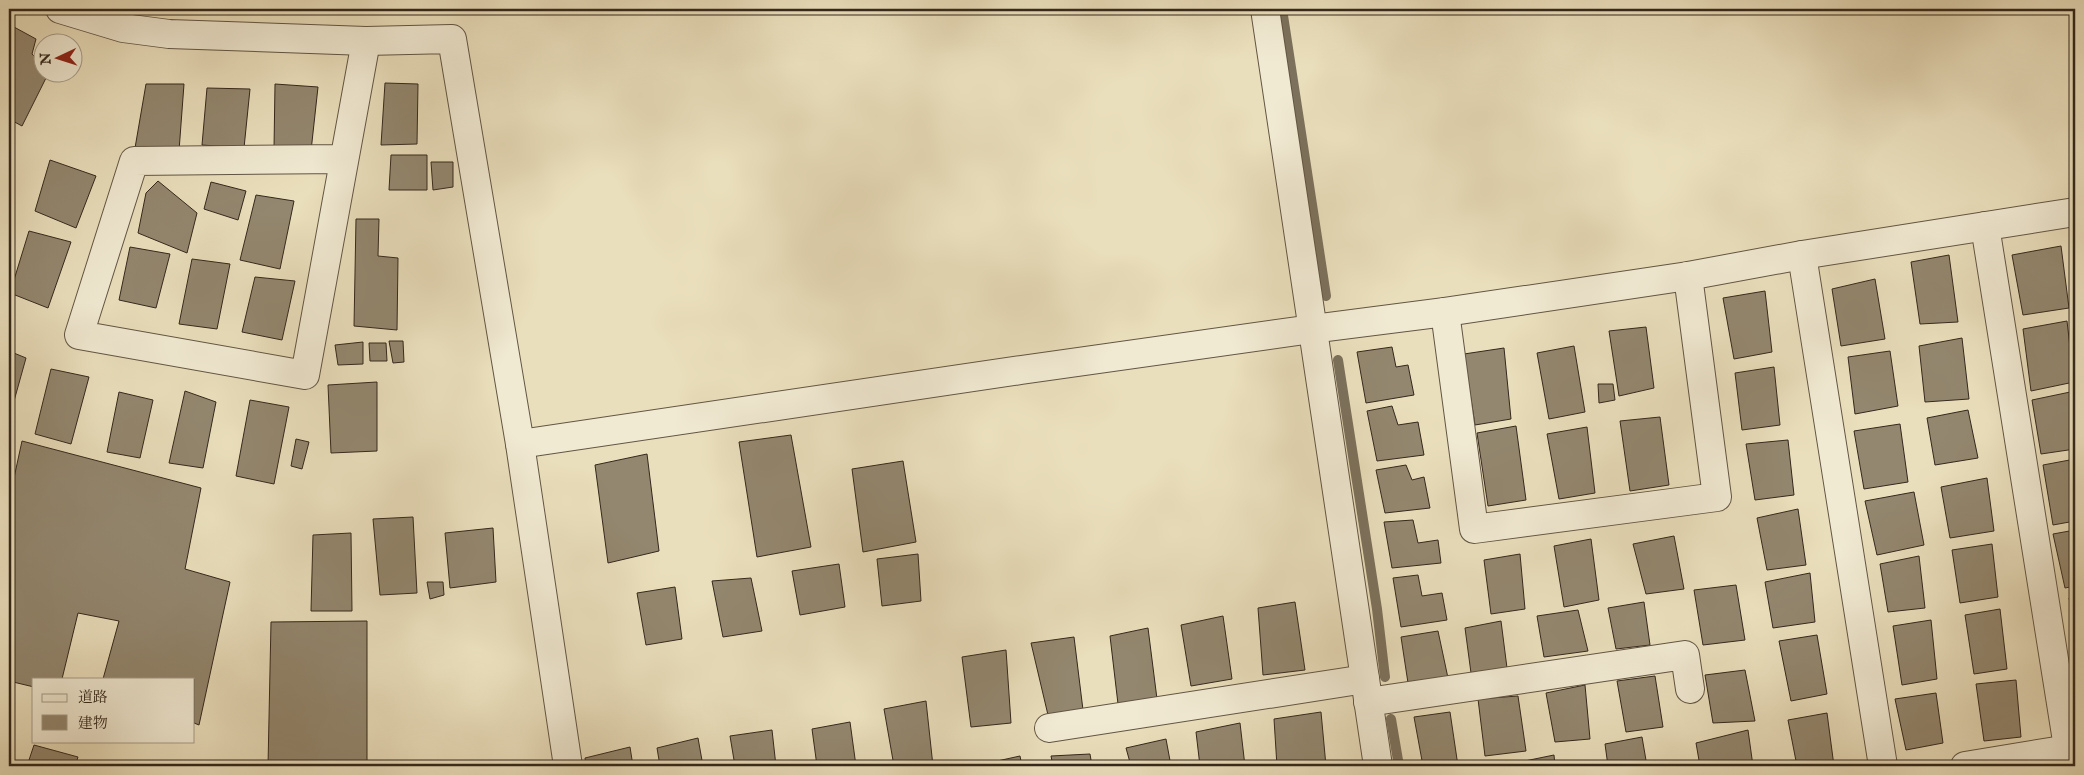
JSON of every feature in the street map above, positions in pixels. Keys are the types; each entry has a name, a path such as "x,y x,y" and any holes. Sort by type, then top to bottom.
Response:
{"street":[{"path":"60,9 123,28 169,34 366,41 452,40 520,444 568,766"},
{"path":"1265,9 1378,766"},
{"path":"344,159 134,161 79,335 305,375 366,41"},
{"path":"520,444 1312,328 1446,312 1688,276 1802,255 2075,212"},
{"path":"1965,766 2071,755 1985,226"},
{"path":"1802,255 1883,766"},
{"path":"1446,312 1474,529 1717,497 1688,276"},
{"path":"1049,728 1366,690 1685,655 1690,689"}],"building":[{"path":"14,27 32,37 32,82 44,82 22,126 9,119 9,40"},
{"path":"385,83 418,84 417,144 381,145"},
{"path":"146,84 184,84 179,151 135,148"},
{"path":"275,84 318,87 311,151 274,148"},
{"path":"207,88 250,89 244,148 202,145"},
{"path":"391,155 427,155 427,190 389,190"},
{"path":"50,160 96,176 76,228 35,211"},
{"path":"431,162 453,162 453,187 433,190"},
{"path":"158,181 197,213 187,253 138,233 146,193"},
{"path":"211,182 246,191 238,220 204,209"},
{"path":"256,195 294,201 280,269 240,260"},
{"path":"356,219 379,219 378,256 398,258 397,330 354,326"},
{"path":"29,231 71,242 48,308 10,293"},
{"path":"2061,246 2069,308 2023,315 2012,255"},
{"path":"130,247 170,254 156,308 119,300"},
{"path":"1949,255 1958,322 1920,324 1911,262"},
{"path":"192,259 230,264 217,329 179,324"},
{"path":"255,277 295,281 282,340 242,332"},
{"path":"1875,279 1885,339 1841,346 1832,289"},
{"path":"1765,291 1772,352 1734,359 1723,298"},
{"path":"2067,321 2074,382 2031,391 2023,329"},
{"path":"1646,327 1654,388 1619,396 1609,331"},
{"path":"1962,338 1969,399 1925,402 1919,346"},
{"path":"389,341 403,341 404,362 393,363"},
{"path":"363,342 363,364 338,365 335,345"},
{"path":"369,343 386,343 387,361 370,361"},
{"path":"1574,346 1585,412 1549,419 1537,353"},
{"path":"1392,347 1396,367 1408,365 1414,395 1366,403 1357,352"},
{"path":"1504,348 1511,419 1475,425 1464,354"},
{"path":"9,351 26,358 9,419"},
{"path":"1890,351 1898,406 1855,414 1848,357"},
{"path":"1774,367 1780,425 1742,430 1735,373"},
{"path":"51,369 89,377 71,444 35,434"},
{"path":"377,382 377,451 331,453 328,385"},
{"path":"1598,384 1613,384 1615,400 1599,403"},
{"path":"185,391 216,402 203,468 169,463"},
{"path":"2075,391 2075,449 2041,454 2032,400"},
{"path":"119,392 153,400 140,458 107,452"},
{"path":"250,400 289,407 274,484 236,476"},
{"path":"1392,406 1398,425 1418,422 1424,455 1377,461 1367,411"},
{"path":"1968,410 1978,458 1935,465 1927,418"},
{"path":"1660,417 1669,485 1630,491 1620,421"},
{"path":"1900,424 1908,482 1864,489 1854,431"},
{"path":"1516,426 1526,500 1488,506 1477,433"},
{"path":"1587,427 1595,493 1559,499 1547,434"},
{"path":"791,435 811,547 757,557 739,442"},
{"path":"296,439 309,442 302,469 291,466"},
{"path":"1788,440 1794,495 1755,500 1746,444"},
{"path":"22,441 201,488 185,569 230,582 199,725 195,723 195,678 103,678 119,621 78,613 62,678 32,678 32,687 9,681 9,501"},
{"path":"647,454 659,551 608,563 595,465"},
{"path":"2075,459 2075,521 2053,525 2043,465"},
{"path":"903,461 916,542 863,552 852,469"},
{"path":"1406,465 1412,480 1424,477 1430,508 1385,513 1376,470"},
{"path":"1987,478 1994,531 1950,538 1941,487"},
{"path":"1914,492 1924,545 1877,555 1865,501"},
{"path":"1798,509 1806,565 1767,570 1757,518"},
{"path":"413,517 417,593 380,595 373,519"},
{"path":"1413,520 1418,543 1438,540 1441,563 1392,568 1384,522"},
{"path":"493,528 496,582 450,588 445,533"},
{"path":"2075,530 2075,586 2065,588 2053,534"},
{"path":"351,533 352,611 311,611 313,535"},
{"path":"1674,536 1684,589 1646,594 1633,544"},
{"path":"1591,539 1599,600 1564,607 1554,546"},
{"path":"1992,544 1998,597 1960,603 1952,550"},
{"path":"918,554 921,601 882,606 877,559"},
{"path":"1520,554 1525,609 1491,614 1484,560"},
{"path":"1919,556 1925,608 1888,612 1880,564"},
{"path":"839,564 845,607 800,615 792,571"},
{"path":"1810,573 1815,622 1773,628 1765,582"},
{"path":"1418,575 1422,596 1442,593 1447,620 1401,627 1393,578"},
{"path":"751,578 762,631 723,637 712,581"},
{"path":"427,582 443,582 444,595 430,599"},
{"path":"1736,585 1745,640 1703,645 1694,590"},
{"path":"675,587 682,639 646,645 637,593"},
{"path":"2075,597 2075,624 2069,598"},
{"path":"1295,602 1305,670 1263,675 1258,608"},
{"path":"1644,602 1650,645 1616,649 1608,608"},
{"path":"2000,609 2007,669 1974,674 1965,615"},
{"path":"1578,610 1588,651 1544,657 1537,616"},
{"path":"1223,616 1232,679 1191,686 1181,625"},
{"path":"1931,620 1937,679 1902,685 1893,626"},
{"path":"367,621 367,766 268,766 271,622"},
{"path":"1501,621 1507,668 1471,673 1465,628"},
{"path":"1148,628 1157,699 1118,704 1110,636"},
{"path":"1438,631 1448,678 1408,683 1401,637"},
{"path":"1817,635 1827,694 1791,701 1779,641"},
{"path":"1074,637 1083,710 1048,715 1031,643"},
{"path":"1006,650 1011,723 971,727 962,657"},
{"path":"1745,670 1755,721 1713,723 1705,675"},
{"path":"1655,676 1663,727 1626,732 1617,681"},
{"path":"2016,680 2021,737 1984,741 1976,684"},
{"path":"1585,685 1590,739 1555,742 1546,693"},
{"path":"1936,693 1943,743 1906,750 1895,699"},
{"path":"1518,696 1526,751 1485,756 1478,699"},
{"path":"926,701 933,766 894,766 884,709"},
{"path":"1321,712 1326,766 1277,766 1274,719"},
{"path":"1450,712 1458,766 1423,766 1414,717"},
{"path":"1827,713 1834,766 1797,766 1788,720"},
{"path":"850,722 856,766 817,766 812,729"},
{"path":"1240,723 1245,766 1200,766 1196,732"},
{"path":"772,730 776,766 735,766 730,736"},
{"path":"1748,730 1753,766 1700,766 1696,743"},
{"path":"1642,737 1647,766 1608,766 1605,744"},
{"path":"698,738 703,766 660,766 657,748"},
{"path":"1166,739 1171,766 1131,766 1126,748"},
{"path":"34,745 78,757 75,766 27,766"},
{"path":"630,747 633,766 586,766 585,758"},
{"path":"1090,754 1092,766 1053,766 1051,756"},
{"path":"1554,755 1555,766 1520,766 1520,762"},
{"path":"1020,756 1022,766 979,766 979,765"}],"waterway":[{"path":"1282,9 1326,296"},
{"path":"1338,360 1377,609 1385,677"},
{"path":"1391,719 1399,766"}]}
